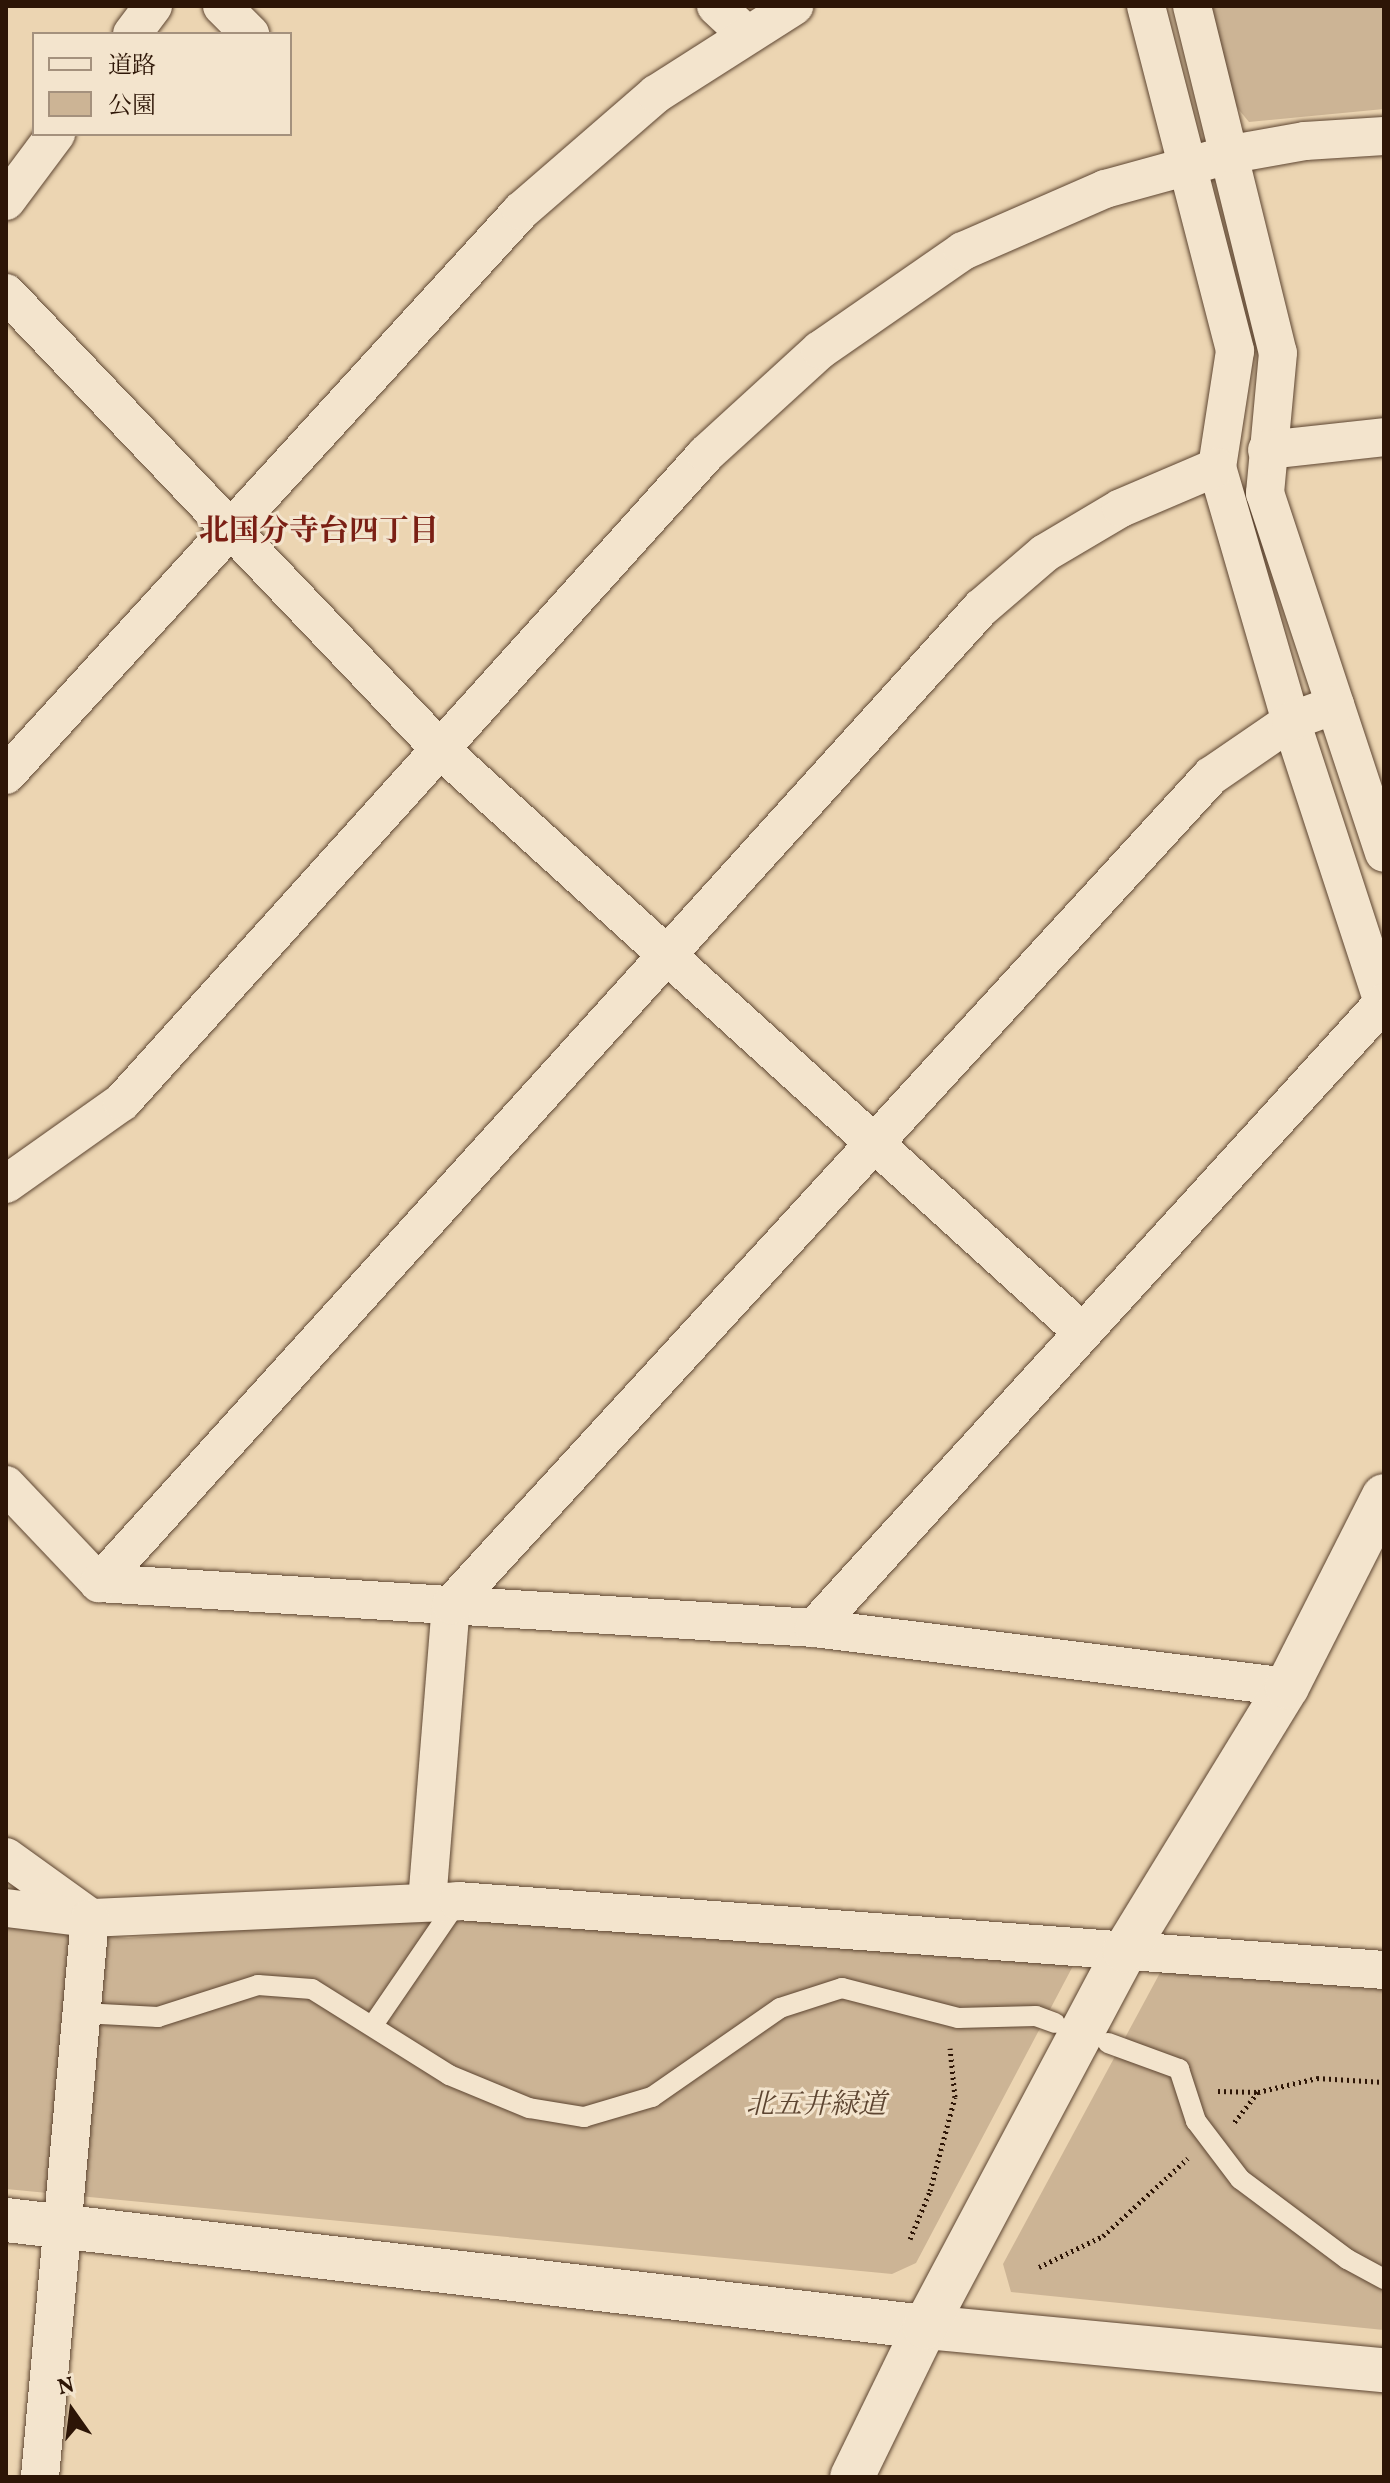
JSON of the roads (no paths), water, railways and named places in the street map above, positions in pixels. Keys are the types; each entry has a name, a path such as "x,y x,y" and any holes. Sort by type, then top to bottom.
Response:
{"street":[{"path":"134,32 153,6"},
{"path":"222,6 248,32"},
{"path":"716,6 745,33"},
{"path":"6,775 230,524 521,211 656,94 745,33 794,6"},
{"path":"814,1628 1080,1330 1384,1004 1291,721 1217,467 1235,351 1146,6"},
{"path":"1192,6 1232,154 1278,353 1265,493 1383,844"},
{"path":"6,201 55,136"},
{"path":"6,1184 122,1102 442,751 706,454 820,350 963,251 1048,211 1186,165 1232,154 1305,141 1384,136"},
{"path":"6,293 230,524 442,751 1080,1330"},
{"path":"1267,450 1384,437"},
{"path":"99,1583 981,608 1045,553 1121,508 1217,467"},
{"path":"442,1901 451,1605 1211,776 1291,721 1335,705"},
{"path":"6,1485 99,1583 814,1628 1287,1687"},
{"path":"852,2477 925,2327 1125,1951 1287,1687 1384,1496"},
{"path":"6,1857 90,1918"},
{"path":"6,1908 90,1918 442,1901 1384,1970"},
{"path":"40,2477 65,2228 90,1918"},
{"path":"6,2220 925,2327 1384,2370"}],"lane":[{"path":"373,2025 442,1901"},
{"path":"82,2013 158,2017 215,2003 258,1985 312,1989 449,2075 529,2108 584,2117 652,2097 780,2008 842,1988 947,2015 1036,2016 1055,2023"},
{"path":"1108,2043 1179,2069 1189,2091 1196,2121 1210,2135 1240,2179 1347,2259 1384,2279"}],"district":[{"name":"北国分寺台四丁目","path":"319,532"}],"park label":[{"name":"北五井緑道","path":"816,2106"}]}
